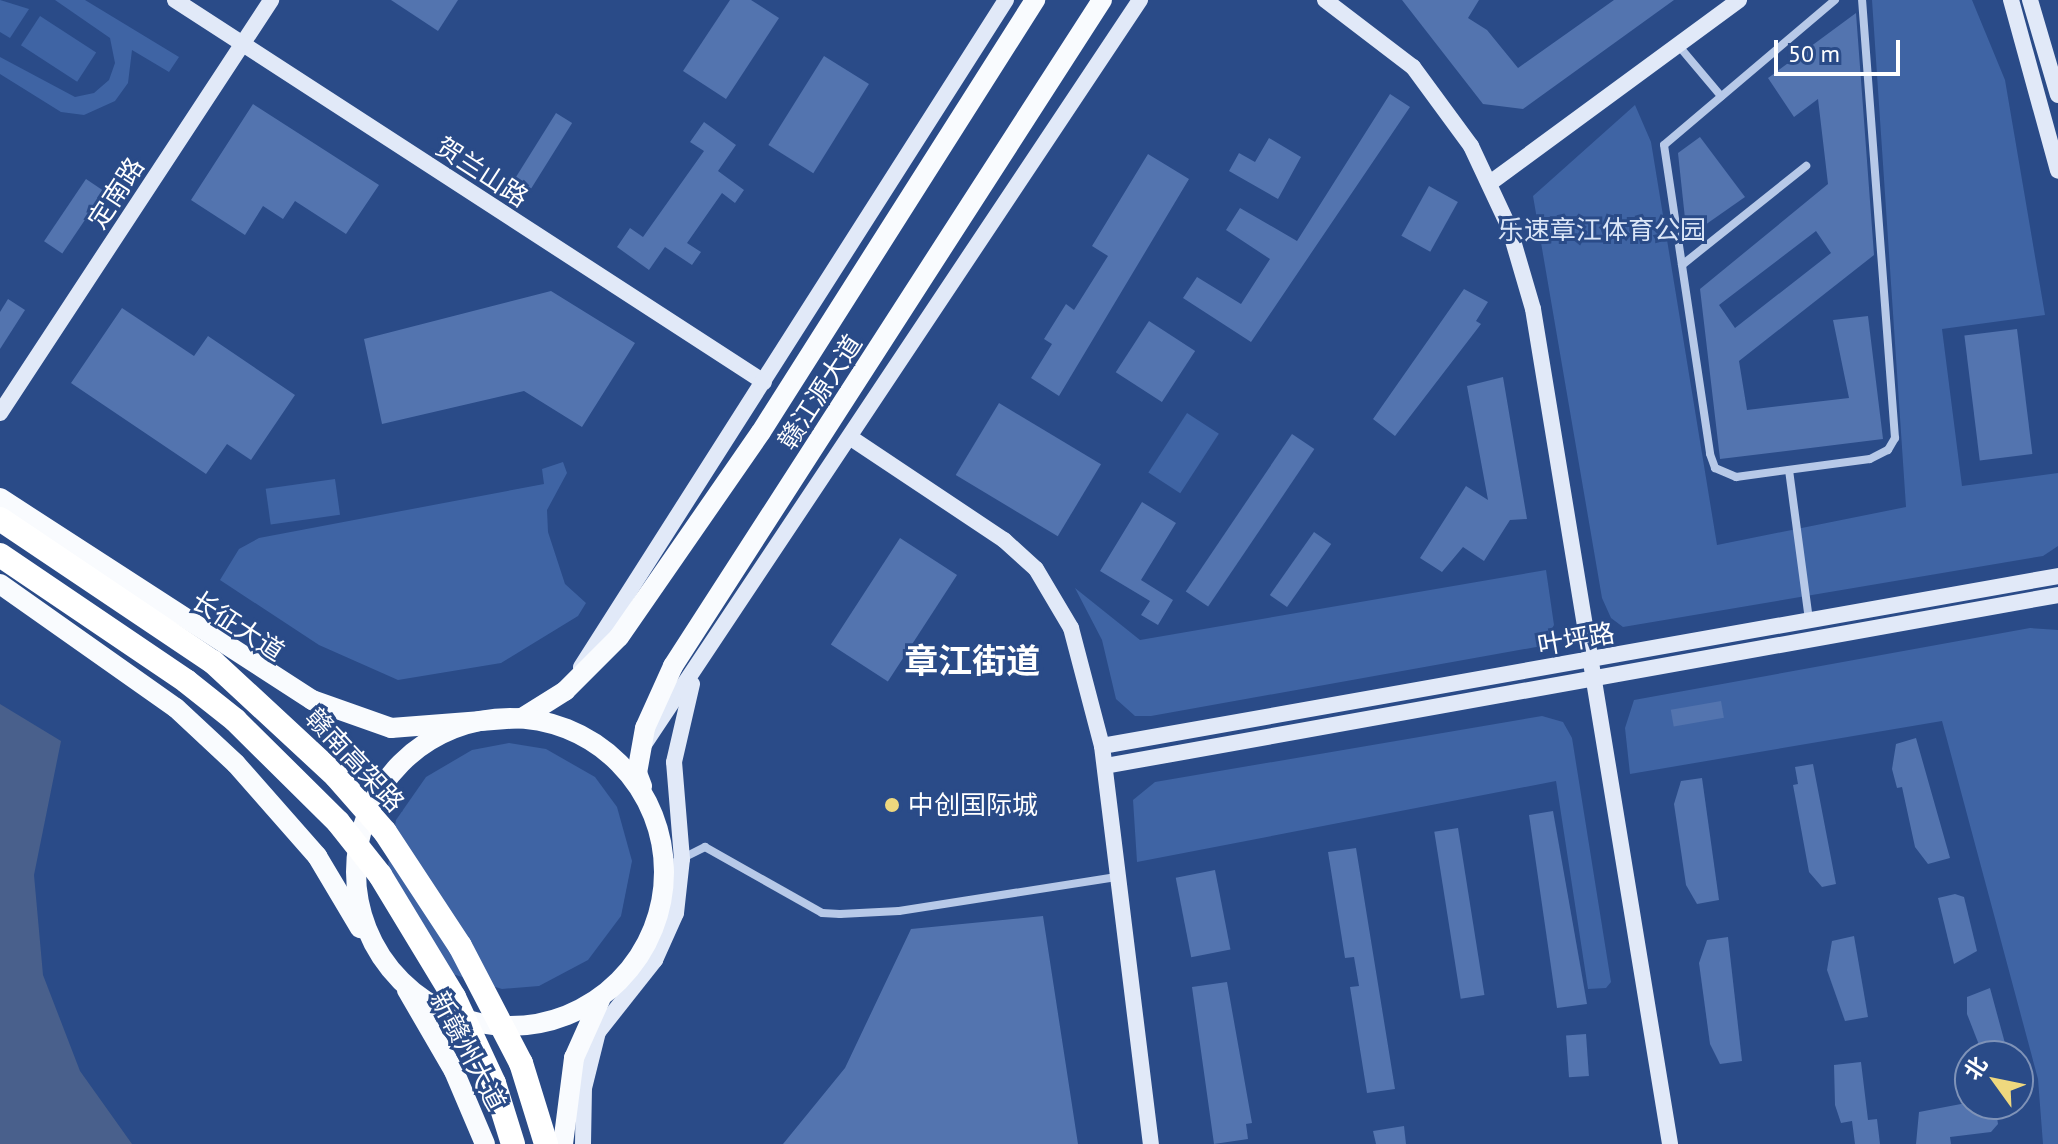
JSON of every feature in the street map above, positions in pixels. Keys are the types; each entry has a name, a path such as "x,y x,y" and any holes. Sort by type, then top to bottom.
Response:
{"highway":[{"name":"赣南高架路","path":"0,519 213,662 365,809 460,946 521,1063 546,1144"},
{"name":"赣南高架路","path":"0,555 186,681 246,730 338,822 380,875 454,997 494,1083 513,1144"}],"main road":[{"name":"赣江源大道","path":"473,722 502,717 522,718 565,691 619,637 752,445 1035,0"},
{"name":"赣江源大道","path":"659,827 637,773 640,751 673,666 1102,0"},
{"path":"0,480 31,519"},
{"name":"长征大道","path":"0,498 312,700 391,728 473,722"},
{"path":"0,584 176,708 236,764 317,856 375,947 403,983 454,1016 514,1026 574,1013 623,977"},
{"path":"502,717 560,725 611,754 639,787 673,863 655,926 623,977 593,1007 582,1032 567,1084 563,1144"},
{"path":"375,947 357,893 360,837 369,810 392,775 422,745 473,722"},
{"name":"新赣州大道","path":"403,983 454,1071 485,1144"}],"street":[{"name":"贺兰山路","path":"175,0 764,382"},
{"name":"定南路","path":"0,413 271,0"},
{"path":"565,691 1006,0"},
{"path":"640,751 1140,0"},
{"path":"1325,0 1413,67 1471,146 1490,183 1533,309 1586,662 1670,1144"},
{"path":"1490,183 1739,0"},
{"path":"1835,0 1664,145 1715,468 1736,477 1880,456 1895,438 1862,0"},
{"path":"2011,0 2058,171"},
{"path":"2030,0 2058,95"},
{"path":"1678,45 1721,96"},
{"path":"1682,265 1806,166"},
{"path":"851,438 972,515 1036,569 1071,628 1102,746 1151,1144"},
{"path":"1789,470 1809,621"},
{"name":"叶坪路","path":"1102,746 2058,576"},
{"name":"叶坪路","path":"1105,766 2058,595"},
{"path":"583,1144 588,1058 598,1032 667,937 682,887 673,863 674,762 699,663"},
{"path":"673,863 705,847 822,913 840,914 899,911 1116,877"}],"green space":[{"path":"0,0 29,9 10,38 0,32"},
{"path":"55,0 85,0 179,57 169,72 132,50 128,83 115,101 84,115 61,112 0,74 0,57 75,97 94,93 109,80 115,63 110,38"},
{"name":"乐速章江体育公园","path":"1872,0 1972,0 2005,80 2045,315 1942,329 1962,486 2058,473 2058,546 2043,556 1623,627 1611,618 1602,598 1533,196 1635,105 1651,142 1717,545 1906,507"},
{"path":"40,16 96,52 77,82 21,45"},
{"path":"1187,413 1219,434 1180,493 1148,473"},
{"path":"563,462 567,473 547,510 548,532 565,584 586,603 578,616 501,663 398,680 319,645 220,580 239,549 259,538 544,484 542,469"},
{"path":"335,479 340,515 271,524 266,489"},
{"path":"1546,570 1554,625 1542,646 1151,716 1135,716 1116,699 1102,640 1075,588 1140,640"},
{"path":"2030,628 2058,630 2058,1144 2043,1144 2034,1040 2028,1040 1942,721 1630,774 1625,728 1634,700"},
{"path":"1542,716 1563,722 1572,738 1611,982 1606,988 1588,989 1556,781 1137,862 1133,800 1155,782"},
{"path":"509,743 546,749 595,777 617,807 632,861 621,916 588,960 539,986 502,989 449,973 387,871 396,820 426,777 472,750"}],"shaded area":[{"path":"0,704 61,741 34,875 43,975 80,1071 132,1144 0,1144"}],"building":[{"path":"391,0 458,0 438,31"},
{"path":"730,0 751,0 779,18 726,99 683,71"},
{"path":"1402,0 1479,0 1468,18 1487,30 1518,68 1614,0 1674,0 1523,109 1483,104"},
{"path":"1856,13 1874,255 1739,361 1747,410 1849,398 1833,320 1868,316 1883,439 1720,459 1700,289 1828,184 1818,99 1794,117 1768,78","holes":["1816,231 1831,253 1735,328 1719,305"]},
{"path":"824,56 869,84 813,173 768,145"},
{"path":"1390,94 1410,107 1251,342 1183,298 1197,277 1241,304 1270,259 1226,230 1240,208 1297,241"},
{"path":"253,104 379,185 346,234 295,201 283,219 263,206 245,235 191,200"},
{"path":"556,113 572,123 530,190 514,180"},
{"path":"704,122 736,145 718,171 744,190 735,203 722,193 687,243 701,252 692,265 665,247 649,270 617,247 630,228 643,237 704,151 690,142"},
{"path":"1700,137 1745,197 1695,232 1686,228 1678,153"},
{"path":"1269,138 1301,157 1278,199 1229,171 1239,153 1255,162"},
{"path":"1148,154 1189,179 1059,396 1031,378 1052,344 1044,339 1066,304 1074,310 1108,256 1092,246"},
{"path":"86,179 104,191 62,253 44,241"},
{"path":"1429,186 1458,202 1430,252 1401,236"},
{"path":"1464,289 1488,302 1476,321 1481,324 1395,436 1373,419"},
{"path":"551,291 635,343 582,427 524,391 382,424 364,339"},
{"path":"8,299 25,310 0,349 0,312"},
{"path":"122,308 194,356 208,336 295,395 251,460 227,444 206,474 71,383"},
{"path":"1149,321 1195,351 1162,402 1116,372"},
{"path":"2017,329 2032,454 1980,461 1964,335"},
{"path":"1503,377 1527,519 1510,520 1484,561 1463,547 1442,572 1420,558 1466,486 1488,500 1467,386"},
{"path":"999,403 1101,464 1058,536 956,475"},
{"path":"1292,434 1314,449 1208,607 1186,592"},
{"path":"1142,502 1176,523 1141,580 1173,600 1158,625 1141,615 1150,601 1100,571"},
{"path":"1314,532 1331,544 1287,607 1270,595"},
{"path":"900,538 957,575 888,682 831,645"},
{"path":"1721,701 1724,718 1674,727 1671,710"},
{"path":"1916,738 1950,858 1928,864 1915,847 1902,787 1897,788 1892,769 1896,744"},
{"path":"1813,764 1836,884 1822,887 1809,872 1793,785 1798,784 1795,767"},
{"path":"1702,778 1719,900 1697,904 1686,885 1674,804 1681,781"},
{"path":"1553,811 1587,1004 1557,1008 1529,815"},
{"path":"1458,828 1484,995 1461,999 1434,832"},
{"path":"1356,848 1395,1089 1367,1093 1350,987 1359,986 1354,957 1345,958 1328,852"},
{"path":"1215,870 1230,950 1191,957 1176,878"},
{"path":"1955,894 1964,897 1977,951 1954,964 1938,898"},
{"path":"1043,916 1078,1144 783,1144 845,1068 911,929"},
{"path":"1854,936 1868,1017 1845,1021 1827,970 1832,941"},
{"path":"1728,937 1742,1061 1720,1064 1710,1044 1699,963 1707,940"},
{"path":"1227,982 1252,1123 1246,1124 1248,1139 1214,1144 1192,987"},
{"path":"1990,988 2004,1040 1977,1040 1967,1014 1967,997"},
{"path":"1586,1034 1589,1076 1569,1077 1566,1035"},
{"path":"1861,1062 1868,1120 1877,1119 1880,1144 1855,1144 1852,1121 1841,1123 1835,1105 1834,1065"},
{"path":"1954,1105 1954,1120 1997,1120 1998,1124 1991,1132 1950,1137 1951,1144 1916,1144 1919,1112"},
{"path":"1404,1126 1406,1144 1376,1144 1373,1131"}],"place":[{"name":"中创国际城","path":"892,805"}],"district":[{"name":"章江街道","path":"972,661"}]}
